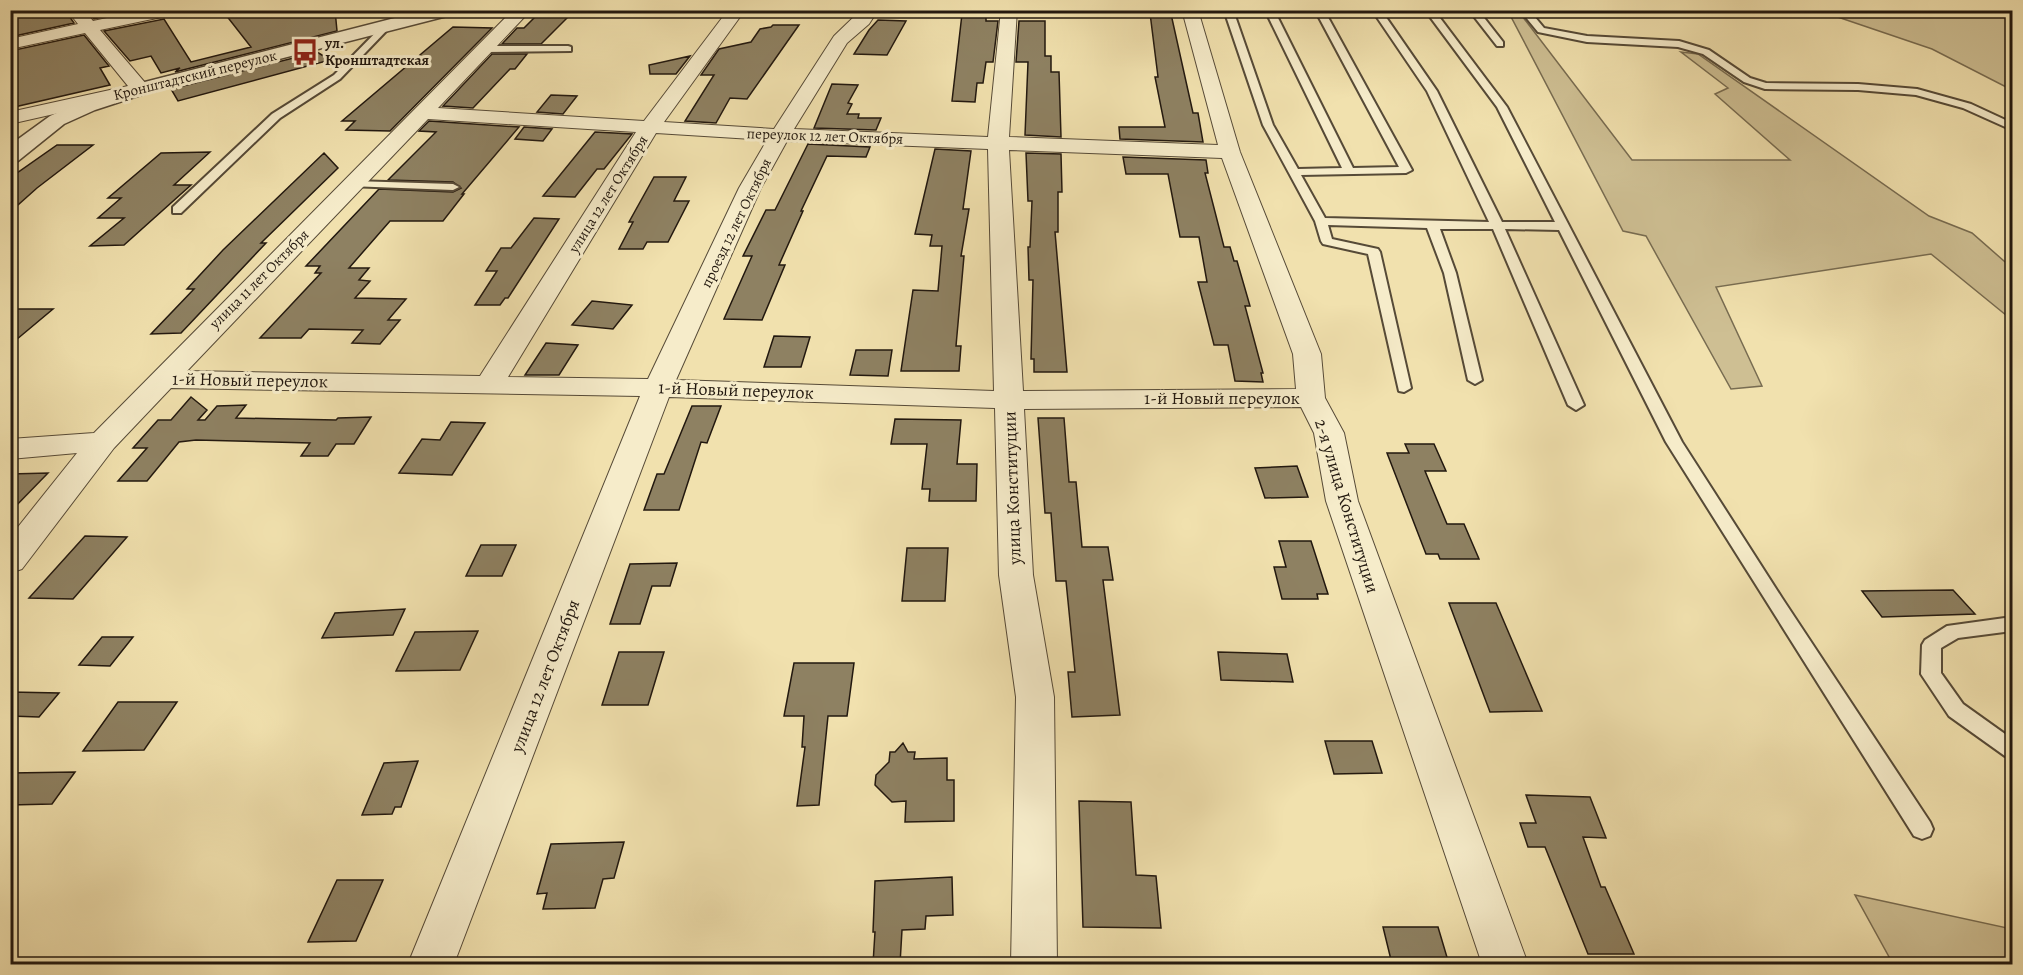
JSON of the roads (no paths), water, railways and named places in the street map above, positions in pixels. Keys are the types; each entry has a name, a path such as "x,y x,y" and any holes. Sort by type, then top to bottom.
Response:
{"street":[{"path":"10,156 57,120 88,106 140,89 75,10"},
{"path":"10,44 170,10"},
{"name":"Кронштадтский переулок","path":"10,118 140,89 449,10"},
{"name":"улица 11 лет Октября","path":"10,561 103,441 523,10"},
{"name":"улица 12 лет Октября","path":"489,385 649,128 737,10"},
{"name":"проезд 12 лет Октября","path":"658,387 750,188 780,135 840,40 863,20 870,10"},
{"name":"улица Конституции","path":"1009,10 998,142 1016,575 1035,697 1034,964"},
{"name":"2-я улица Конституции","path":"1190,10 1230,152 1306,354 1311,398 1329,433 1342,501 1505,964"},
{"name":"переулок 12 лет Октября","path":"422,113 780,135 1230,152"},
{"path":"10,129 57,120"},
{"name":"1-й Новый переулок","path":"162,379 658,387 1009,400 1311,398"},
{"name":"улица 12 лет Октября","path":"431,964 658,387"},
{"path":"10,449 103,441"}],"lane":[{"path":"1228,10 1268,125 1321,221 1327,241 1374,252 1404,388"},
{"path":"1269,10 1349,170"},
{"path":"1293,172 1406,170 1319,10"},
{"path":"1376,10 1432,91 1498,227 1576,405"},
{"path":"1429,10 1502,107 1674,442 1775,603 1922,829"},
{"path":"1473,10 1500,44"},
{"path":"1524,10 1541,30 1587,39 1679,44 1706,52 1747,80 1765,86 1858,87 1917,92 1967,106 2013,127"},
{"path":"177,210 276,116 337,77 386,27"},
{"path":"485,49 568,49"},
{"path":"353,184 453,187"},
{"path":"1321,221 1498,227 1563,226"},
{"path":"1432,225 1450,273 1475,380"},
{"path":"2013,624 1954,631 1932,645 1931,674 1956,710 2013,750"}],"place":[{"name":"ул. Кронштадтская","path":"305,52"}]}
